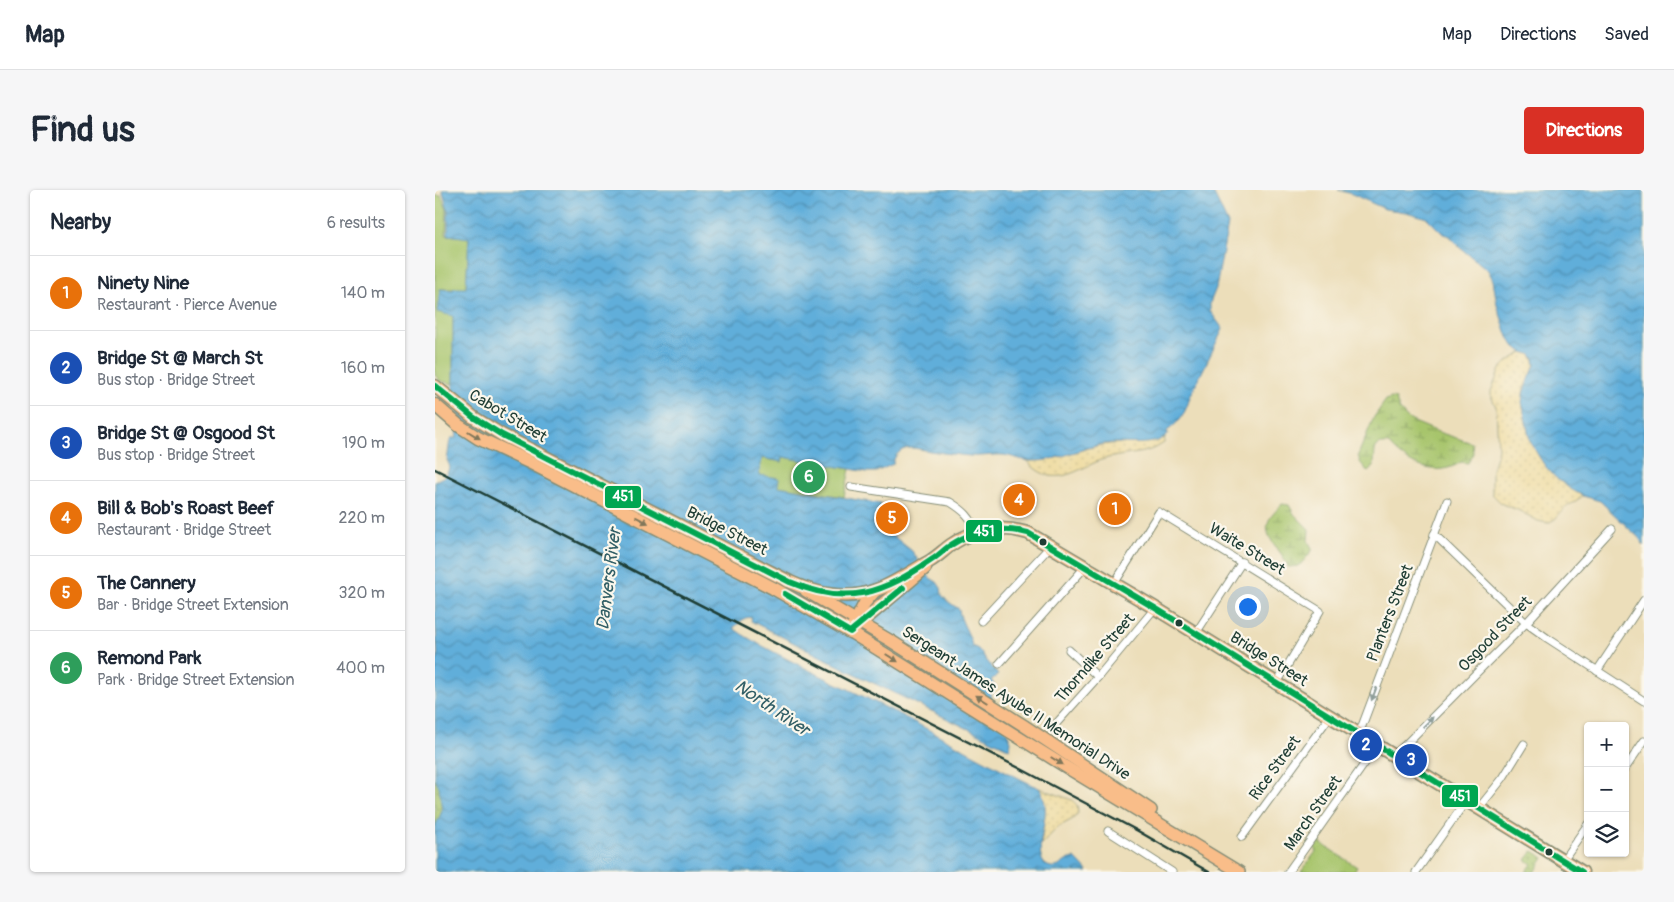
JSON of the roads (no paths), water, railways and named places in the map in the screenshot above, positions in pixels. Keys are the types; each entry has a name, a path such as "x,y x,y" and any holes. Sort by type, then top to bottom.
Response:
{"highway":[{"name":"Cabot Street","path":"435,386 459,407 488,427 569,475"},
{"name":"Cabot Street","path":"435,405 458,425 478,438 529,462 569,475"},
{"name":"Bridge Street","path":"569,475 799,586 813,591 837,595 866,593 877,590 931,560 959,540 976,533 994,528 1027,533 1087,566 1579,871"},
{"name":"Bridge Street","path":"569,475 850,632 858,622 915,578 931,560"}],"main road":[{"name":"Sergeant James Ayube II Memorial Drive","path":"799,586 1023,725 1153,812 1211,854"},
{"name":"Bridge Street","path":"858,622 864,604 877,590"},
{"name":"Sergeant James Ayube II Memorial Drive","path":"850,632 1015,736 1239,872"}],"street":[{"path":"851,487 950,502 970,517 976,533"},
{"name":"Planters Street","path":"1359,734 1447,501"},
{"name":"Waite Street","path":"1115,584 1159,512 1242,562 1320,611 1277,683"},
{"name":"Osgood Street","path":"1394,756 1526,623 1612,529"},
{"path":"1434,534 1526,623 1644,701"},
{"path":"981,621 1050,545"},
{"path":"1196,633 1242,562"},
{"path":"999,664 1087,566"},
{"path":"1597,671 1644,600"},
{"name":"Thorndike Street","path":"1054,726 1098,677 1155,608"},
{"path":"1069,650 1098,677"},
{"name":"Rice Street","path":"1242,837 1330,716"},
{"path":"1626,767 1644,741"},
{"path":"1478,809 1503,778 1525,744"},
{"name":"March Street","path":"1289,872 1377,746"},
{"path":"1416,872 1466,801"},
{"path":"1563,860 1584,830"},
{"path":"1109,831 1172,872"}],"water":[{"path":"442,190 1212,190 1228,224 1216,288 1210,303 1210,311 1223,329 1187,407 1176,424 1167,431 1168,434 1163,438 1149,443 1110,443 1042,461 1032,461 1004,455 971,456 907,448 899,453 893,464 876,472 783,457 782,462 762,458 759,475 779,478 778,486 881,504 882,527 912,551 930,578 937,582 941,588 942,595 959,609 972,646 978,649 998,675 991,680 996,688 990,695 1011,741 1010,749 751,621 752,617 745,618 733,628 786,658 1039,788 1045,807 1040,852 1042,859 1045,864 1054,867 1075,858 1088,872 435,872 435,827 442,811 439,787 435,779 435,663 438,659 435,615 435,481 445,476 450,467 447,460 449,446 451,438 456,438 458,418 453,390 453,316 437,312 440,289 466,288 469,238 448,235 448,210"},
{"path":"1338,190 1644,190 1644,545 1600,501 1583,496 1556,478 1545,466 1530,441 1522,402 1524,391 1535,365 1534,358 1515,347 1508,337 1497,305 1493,280 1488,270 1459,247 1450,236 1443,234 1427,218 1385,209 1352,194"}],"railway":[{"path":"435,469 1023,770 1138,831 1209,872"}],"place":[{"name":"Remond Park","path":"809,477"},
{"name":"Bill & Bob's Roast Beef","path":"1019,500"},
{"name":"Ninety Nine","path":"1115,509"},
{"name":"The Cannery","path":"892,518"},
{"name":"Bridge St @ March St","path":"1366,745"},
{"name":"Bridge St @ Osgood St","path":"1411,760"}],"water label":[{"name":"Danvers River","path":"609,579"},
{"name":"North River","path":"772,708"}]}
